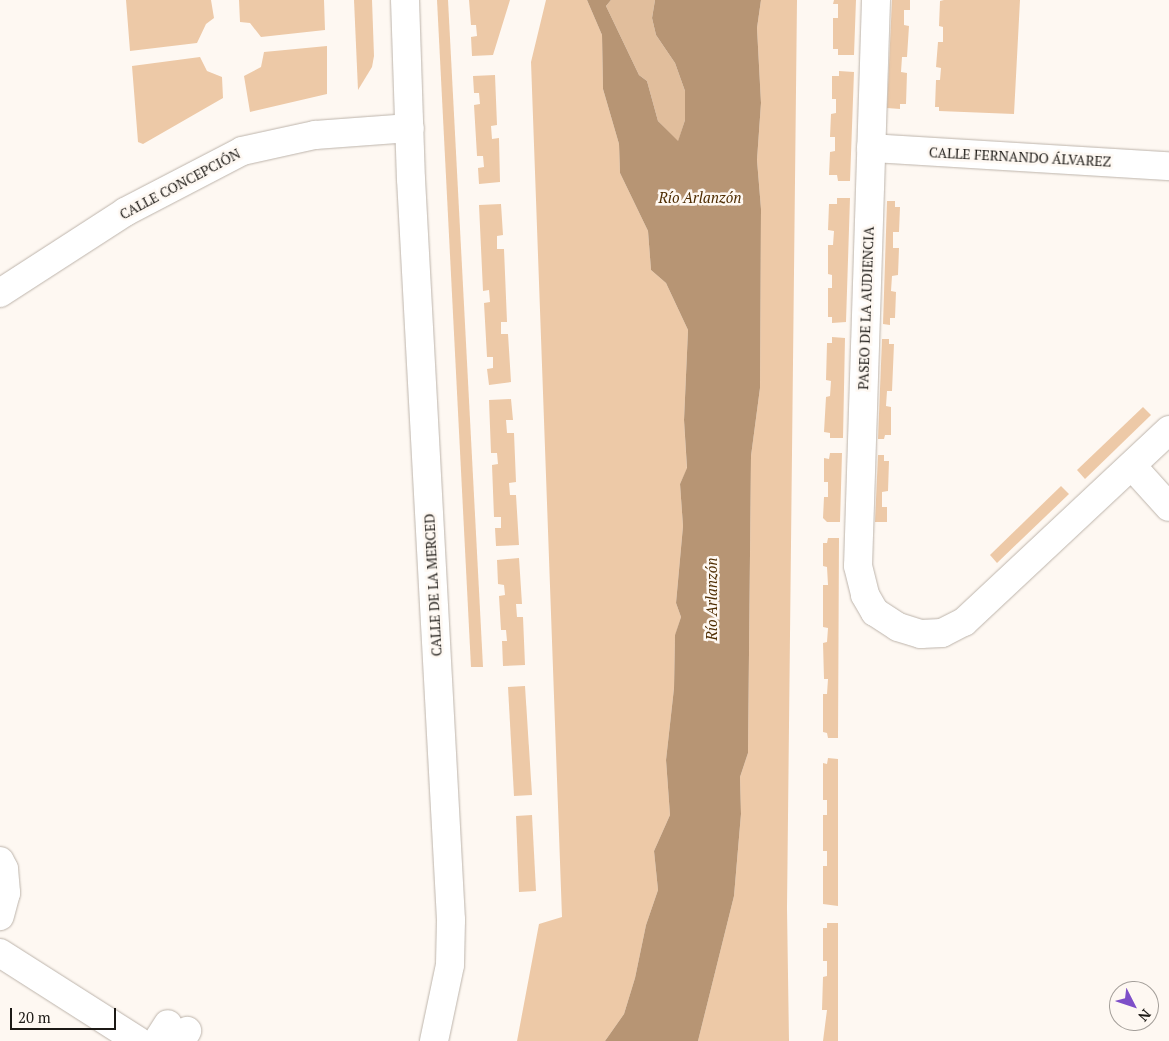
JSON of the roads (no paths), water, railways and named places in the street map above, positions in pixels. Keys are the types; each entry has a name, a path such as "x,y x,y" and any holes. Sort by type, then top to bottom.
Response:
{"main road":[{"name":"CALLE DE LA MERCED","path":"405,0 451,920 450,965 434,1041"},
{"name":"PASEO DE LA AUDIENCIA","path":"876,0 858,566 865,595 876,612 898,627 921,634 942,633 964,622 1132,466"},
{"name":"CALLE CONCEPCIÓN","path":"0,293 125,212 242,151 315,135 410,128"},
{"name":"CALLE FERNANDO ÁLVAREZ","path":"871,148 1169,166"},
{"path":"1169,430 1132,466 1169,507"},
{"path":"0,861 4,869 3,904"},
{"path":"0,953 138,1041"}],"water":[{"name":"Río Arlanzón","path":"587,0 611,0 606,6 639,75 647,81 658,121 678,141 685,120 685,91 675,63 656,35 652,18 655,0 761,0 757,28 761,103 757,160 761,209 760,388 751,456 748,753 740,777 741,814 734,896 698,1041 605,1041 624,1014 635,978 646,925 658,890 654,851 670,815 666,760 674,688 675,635 681,617 676,603 683,526 680,484 687,468 684,420 688,330 666,283 651,270 648,231 620,173 619,144 603,89 602,35"}]}
